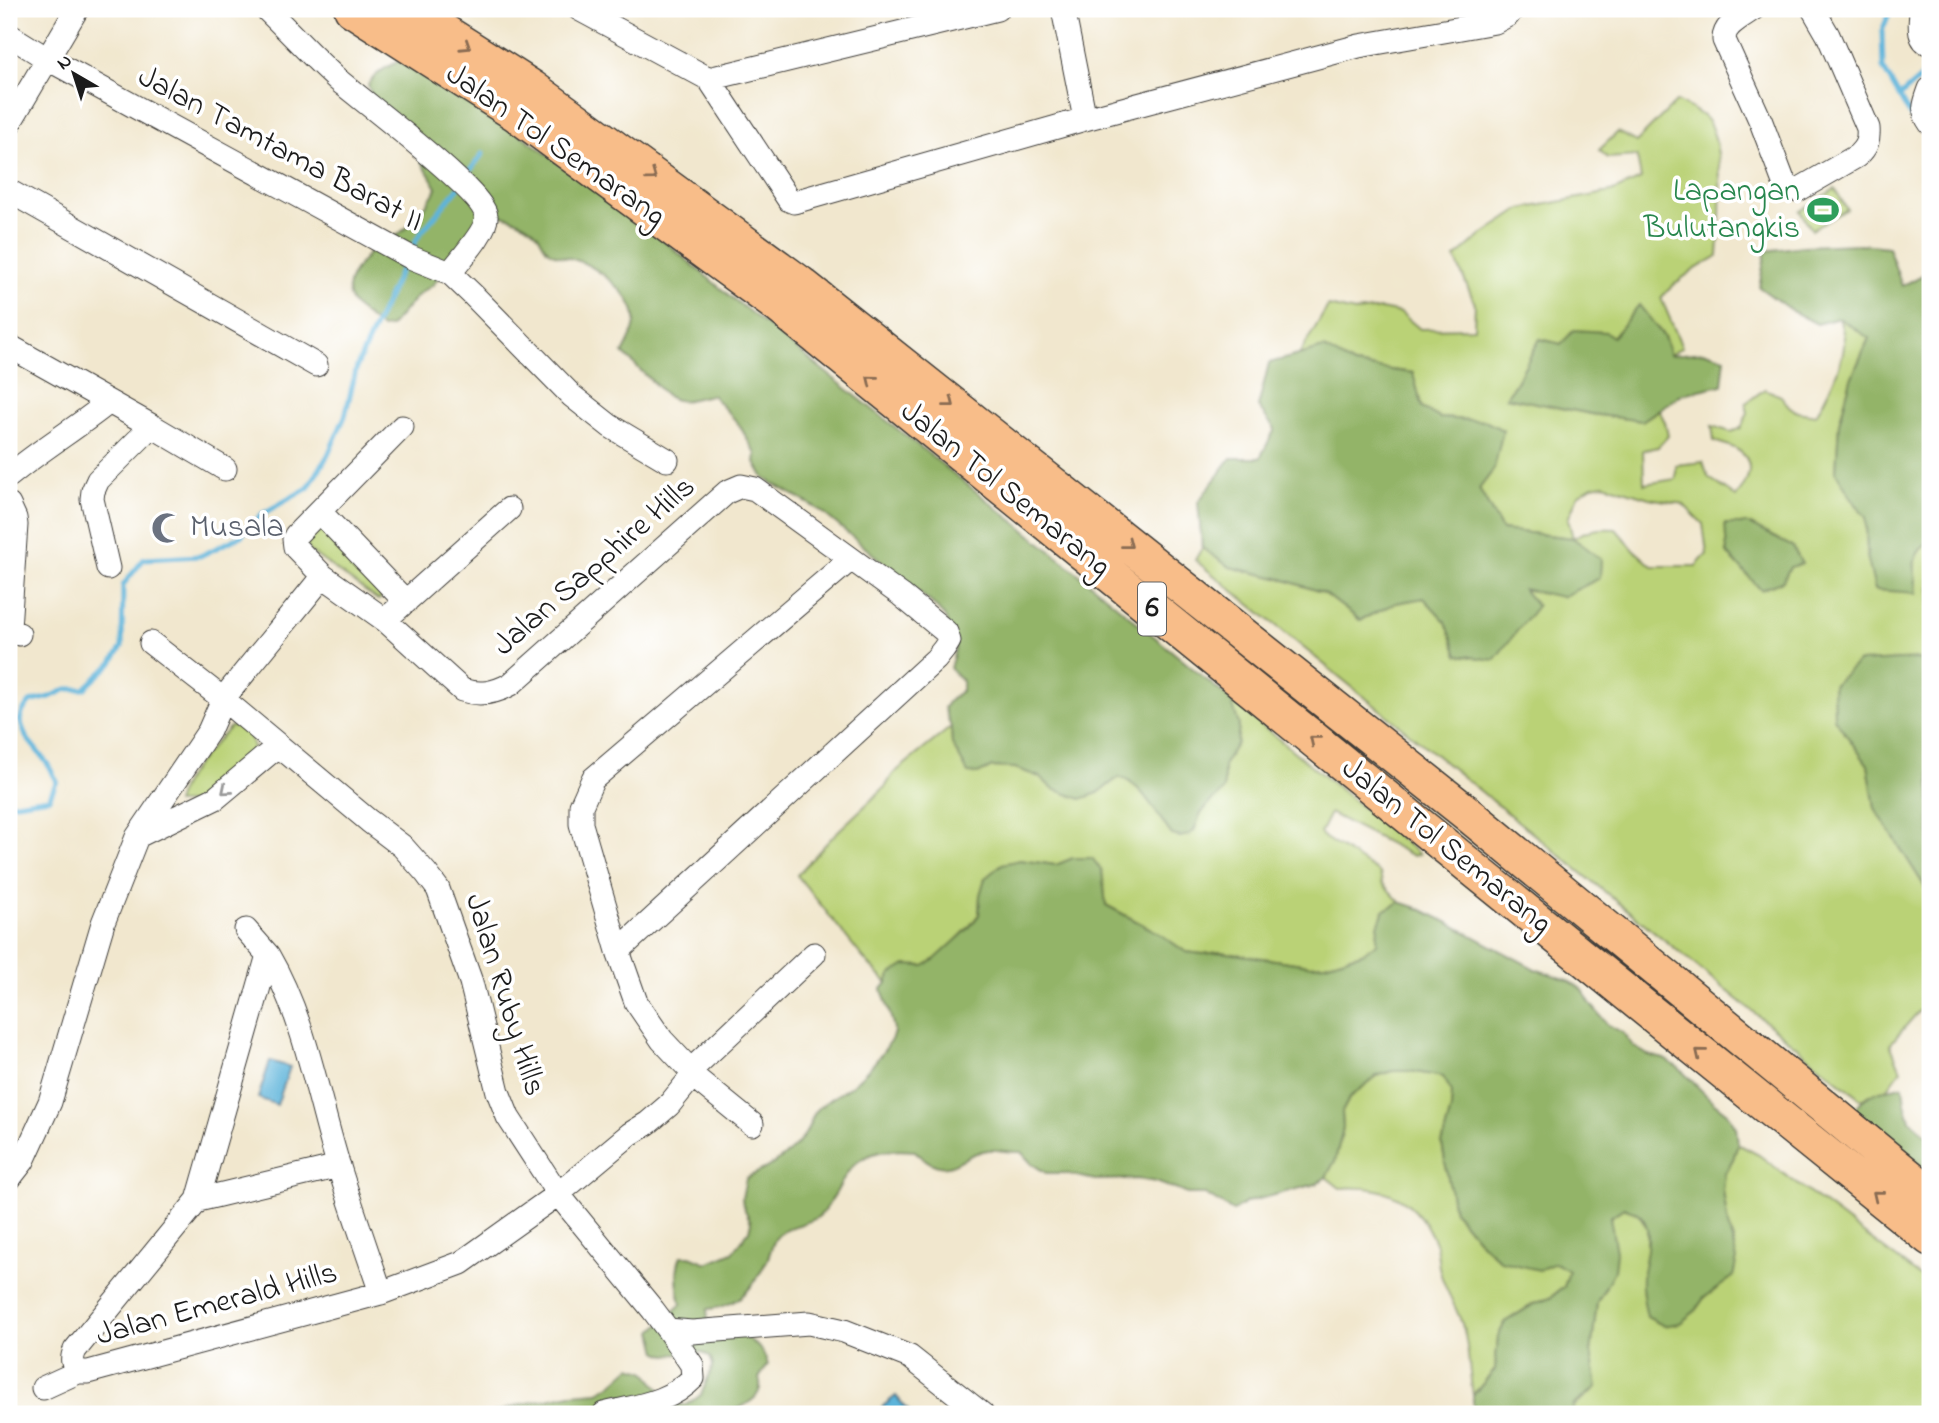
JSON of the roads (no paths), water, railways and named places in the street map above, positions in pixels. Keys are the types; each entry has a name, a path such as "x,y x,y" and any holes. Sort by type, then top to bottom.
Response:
{"highway":[{"name":"Jalan Tol Semarang","path":"352,9 515,113 780,307 1930,1238"},
{"name":"Jalan Tol Semarang","path":"408,9 532,88 799,283 1468,814 1930,1195"}],"street":[{"path":"9,124 77,9"},
{"path":"266,9 337,78 480,202 486,214 485,226 450,274"},
{"path":"579,9 709,79 789,200 794,202 1085,118 1359,46 1495,22 1508,15 1512,9"},
{"path":"709,79 997,9"},
{"path":"1063,9 1085,118"},
{"path":"1753,9 1727,28 1723,35 1724,40 1783,180 1790,188 1798,190 1857,156 1865,149 1869,138 1868,128 1828,35 1813,9"},
{"path":"1921,9 1922,38 1930,44"},
{"name":"Jalan Tamtama Barat II","path":"9,35 46,58 407,256 450,274 572,396 610,426 667,460"},
{"path":"1930,89 1923,107 1930,123"},
{"path":"9,191 316,365"},
{"path":"9,346 225,470"},
{"path":"9,476 37,452 83,423 109,402"},
{"path":"108,568 92,499 93,491 98,481 152,426"},
{"name":"Jalan Sapphire Hills","path":"402,426 296,535 294,543 323,576 385,620 462,690 482,694 498,691 511,684 727,492 741,486 755,489 901,595 946,632 948,641 944,649 618,951"},
{"path":"9,505 16,526 9,628 13,634 19,634"},
{"path":"385,620 509,509"},
{"path":"320,512 406,602"},
{"path":"752,1124 692,1073 662,1040 636,1002 618,951 581,824 580,806 593,779 851,559"},
{"path":"9,1179 23,1161 50,1102 103,923 137,837 209,731 223,699 323,576"},
{"name":"Jalan Ruby Hills","path":"151,643 402,846 438,889 471,982 495,1081 508,1117 558,1194 653,1310 692,1365 693,1378 682,1390 664,1399 604,1414"},
{"path":"137,837 216,798 278,746"},
{"name":"Jalan Emerald Hills","path":"246,930 268,955 289,998 313,1070 339,1166 381,1293"},
{"path":"558,1194 669,1105 692,1073 814,954"},
{"name":"Jalan Emerald Hills","path":"268,955 198,1200 75,1350 72,1364 78,1373 88,1373 381,1293 461,1263 558,1194"},
{"path":"198,1200 339,1166"},
{"path":"668,1330 692,1332 808,1323 844,1331 910,1357 982,1414"},
{"path":"43,1388 78,1373"}],"water":[{"path":"270,1061 290,1067 277,1105 258,1098"},
{"path":"896,1396 911,1414 888,1414 882,1407"}],"waterway":[{"path":"1891,9 1882,31 1883,68 1910,115 1930,135"},
{"path":"1899,97 1930,70"},
{"path":"464,179 483,153"},
{"path":"410,251 420,234 459,187"},
{"path":"9,804 49,798 57,781 47,763 26,737 20,720 23,711 30,702 67,689 84,689 111,664 122,647 123,585 144,559 200,556 241,536 262,514 308,488 328,455 345,416 357,366 405,260"}],"place":[{"name":"Lapangan Bulutangkis","path":"1823,210"},
{"name":"Musala","path":"167,528"}]}
